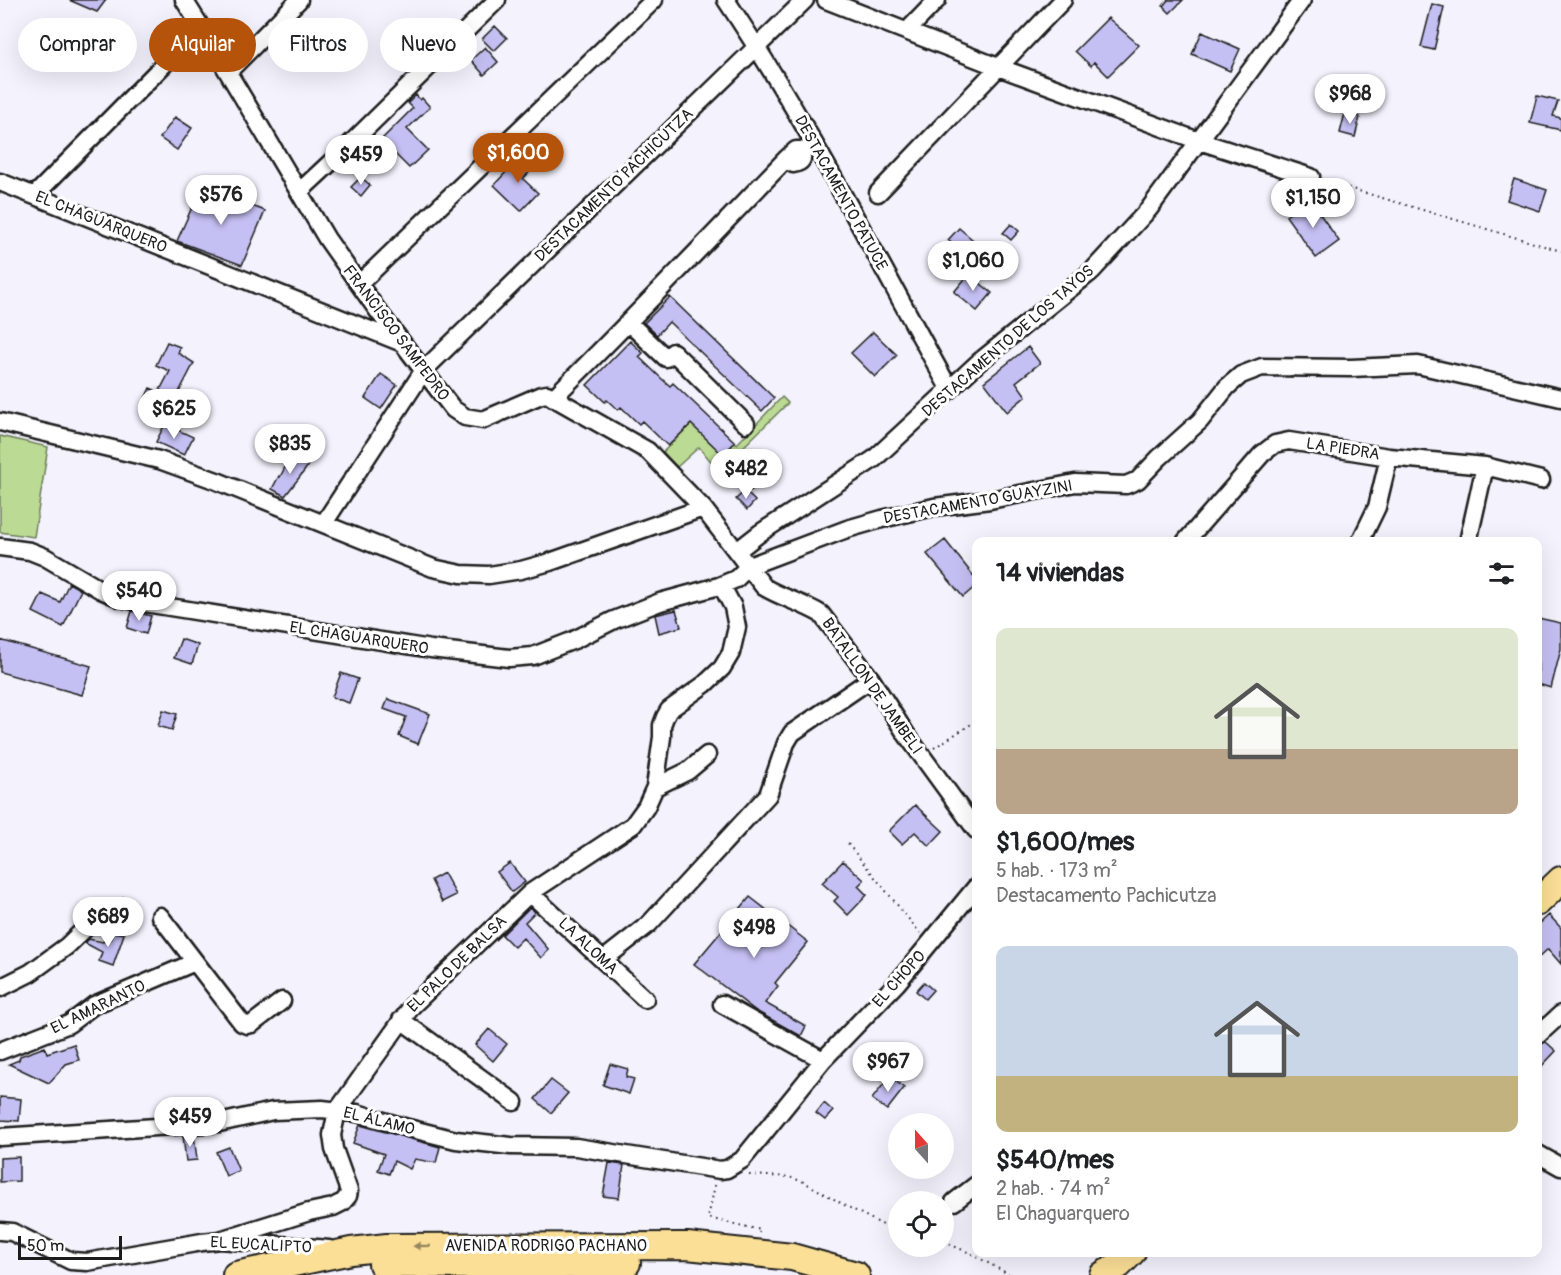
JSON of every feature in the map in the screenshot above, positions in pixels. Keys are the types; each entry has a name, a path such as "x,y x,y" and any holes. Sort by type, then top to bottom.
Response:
{"main road":[{"path":"1542,891 1548,875"},
{"name":"AVENIDA RODRIGO PACHANO","path":"236,1275 351,1251 387,1247 687,1246 792,1257 856,1275"},
{"path":"1103,1275 1127,1257"},
{"path":"1123,1275 1144,1257"},
{"name":"AVENIDA RODRIGO PACHANO","path":"298,1275 368,1264 530,1266 716,1260 791,1270 809,1275"}],"street":[{"name":"FRANCISCO SAMPEDRO","path":"184,0 195,18"},
{"path":"256,44 299,0"},
{"path":"299,192 345,150 497,0"},
{"path":"359,284 654,0"},
{"name":"DESTACAMENTO PATUCE","path":"726,0 757,46 950,390"},
{"name":"DESTACAMENTO PACHICUTZA","path":"324,523 424,370 805,0"},
{"path":"826,0 998,67 1199,141 1311,177"},
{"path":"908,31 937,0"},
{"path":"878,193 1063,0"},
{"name":"DESTACAMENTO DE LOS TAYOS","path":"736,551 874,459 979,362 1092,271 1149,209 1302,0"},
{"path":"34,195 156,72"},
{"name":"FRANCISCO SAMPEDRO","path":"228,72 327,239 453,409 465,417 479,420 487,419 541,394 554,398"},
{"path":"748,566 702,508 648,451 554,398 786,159"},
{"name":"EL CHAGUARQUERO","path":"0,182 402,343"},
{"path":"629,323 666,358 673,352 746,424"},
{"name":"DESTACAMENTO GUAYZINI","path":"719,586 736,579 748,566 847,528 934,507 990,500 1075,483 1126,485 1132,483 1138,480 1200,421 1227,387 1241,375 1262,367 1351,368 1418,365 1561,398"},
{"path":"0,422 159,460 324,523 433,568 461,574 489,575 521,570 550,562 702,508"},
{"name":"LA PIEDRA","path":"1202,535 1262,454 1275,444 1289,441 1389,457 1485,466 1541,480"},
{"path":"1362,537 1377,507 1389,457"},
{"path":"1469,537 1485,466"},
{"name":"EL CHAGUARQUERO","path":"0,547 30,551 45,557 86,582 120,598 431,649 509,658 533,656 660,602 719,586"},
{"name":"BATALLON DE JAMBELI","path":"748,566 755,578 776,595 821,614 871,679 921,755 972,825"},
{"name":"EL PALO DE BALSA","path":"220,1240 309,1212 333,1207 343,1202 350,1191 334,1149 332,1135 337,1111 401,1020 412,1006 530,893 633,825 646,807 655,787 664,717 669,710 705,684 722,668 731,653 737,627 733,607 719,586"},
{"path":"603,960 649,924 768,795 786,743 792,733 871,679"},
{"path":"655,787 688,771 707,755"},
{"name":"EL CHOPO","path":"720,1170 727,1169 742,1160 823,1060 897,983 972,892"},
{"name":"LA ALOMA","path":"530,893 645,999"},
{"path":"0,988 30,973 67,946 100,914"},
{"path":"160,916 242,1023 252,1024 282,1001"},
{"name":"EL AMARANTO","path":"0,1051 69,1024 94,1005 195,962"},
{"path":"722,1004 823,1060"},
{"path":"401,1020 514,1102"},
{"path":"1542,1032 1558,1021"},
{"name":"EL ÁLAMO","path":"0,1137 219,1123 273,1111 322,1109 357,1113 456,1140 511,1146 576,1148 720,1170"},
{"path":"1542,1156 1561,1167"},
{"path":"954,1202 972,1188"},
{"name":"EL EUCALIPTO","path":"0,1231 12,1232 71,1261 87,1262 220,1240 351,1251"}],"path":[{"path":"1311,177 1561,251"},
{"path":"921,755 972,723"},
{"path":"848,843 929,944"},
{"path":"746,1251 761,1230 708,1218 720,1170 738,1174 789,1177 804,1182 888,1227"},
{"path":"954,1246 972,1254"},
{"path":"977,1257 1010,1275"}],"green space":[{"path":"782,397 788,403 719,471 699,447 677,467 663,452 691,424 723,454 735,442 737,444"},
{"path":"0,436 48,447 34,537 0,532"}],"building":[{"path":"69,0 106,0 97,12"},
{"path":"1168,0 1183,0 1170,13 1163,6"},
{"path":"1432,4 1444,7 1434,50 1421,47"},
{"path":"1108,18 1139,45 1108,76 1094,62 1091,66 1075,51"},
{"path":"495,26 507,38 494,51 482,39"},
{"path":"1202,32 1240,49 1230,71 1192,54"},
{"path":"485,47 498,62 484,75 477,67 477,54"},
{"path":"416,95 430,107 407,129 428,150 409,168 381,140 413,108 408,103"},
{"path":"1537,96 1558,101 1553,116 1561,118 1561,130 1530,123"},
{"path":"1345,113 1360,117 1355,137 1340,133"},
{"path":"175,117 192,128 177,150 160,138"},
{"path":"522,155 535,166 523,179 538,193 521,211 494,185"},
{"path":"361,177 370,185 361,196 351,187"},
{"path":"1514,179 1547,190 1540,211 1507,200"},
{"path":"201,187 265,211 242,265 177,241"},
{"path":"1310,200 1339,241 1316,258 1286,216"},
{"path":"1011,224 1019,231 1011,240 1003,233"},
{"path":"959,228 979,245 967,258 948,240"},
{"path":"969,274 992,293 977,311 954,292"},
{"path":"670,297 774,398 762,411 669,322 657,335 644,323"},
{"path":"873,332 897,355 875,377 851,353"},
{"path":"630,341 643,353 639,357 670,386 673,383 735,442 723,455 691,424 668,446 642,421 639,424 621,407 618,410 607,400 605,402 587,385"},
{"path":"167,342 180,347 178,353 194,363 177,396 172,394 163,414 142,405 150,388 159,392 170,371 156,365"},
{"path":"1028,347 1040,363 1016,382 1026,396 1007,412 984,382"},
{"path":"381,374 397,385 381,409 365,398"},
{"path":"165,424 193,437 184,455 156,442"},
{"path":"292,454 309,463 285,496 272,489"},
{"path":"756,470 764,481 750,491 742,480"},
{"path":"745,491 755,501 747,510 736,499"},
{"path":"945,540 972,574 972,589 963,597 927,554"},
{"path":"69,583 81,590 63,627 33,612 42,594 60,602"},
{"path":"676,610 681,627 659,633 655,615"},
{"path":"132,611 151,616 146,634 127,628"},
{"path":"1542,619 1561,623 1561,649 1551,688 1542,685"},
{"path":"181,639 198,645 192,664 174,658"},
{"path":"0,640 91,666 82,695 0,672"},
{"path":"341,673 358,679 349,703 332,697"},
{"path":"388,699 430,714 418,744 399,736 406,717 384,709"},
{"path":"163,710 177,714 172,730 158,726"},
{"path":"915,805 943,831 929,846 915,832 902,844 889,831"},
{"path":"843,861 864,880 858,886 867,895 848,915 834,901 838,897 822,883"},
{"path":"510,863 525,882 512,892 497,872"},
{"path":"444,873 456,895 442,902 431,880"},
{"path":"123,897 136,903 129,918 116,912"},
{"path":"750,897 808,942 775,983 778,986 765,1003 806,1026 801,1036 756,1011 694,964"},
{"path":"530,907 535,912 525,922 549,950 541,958 523,938 514,947 502,935"},
{"path":"1549,915 1561,928 1561,964 1548,949 1542,954 1542,921"},
{"path":"113,932 124,934 113,966 99,961 102,952 85,943 89,939 103,942 106,938 110,940"},
{"path":"924,982 933,990 925,999 916,991"},
{"path":"489,1029 507,1044 493,1061 475,1045"},
{"path":"1546,1042 1556,1051 1542,1066 1542,1044"},
{"path":"74,1044 79,1060 66,1064 49,1083 9,1064 19,1060 20,1056 45,1047 47,1053"},
{"path":"610,1064 628,1069 626,1077 634,1079 629,1094 603,1085"},
{"path":"890,1076 904,1088 887,1110 872,1099"},
{"path":"551,1080 568,1093 551,1113 535,1099"},
{"path":"0,1097 21,1099 19,1121 0,1120"},
{"path":"824,1103 833,1111 825,1120 816,1113"},
{"path":"360,1125 440,1147 436,1163 415,1159 410,1169 394,1161 389,1174 378,1170 384,1154 353,1143"},
{"path":"194,1135 197,1160 186,1161 183,1136"},
{"path":"229,1147 239,1171 226,1176 216,1152"},
{"path":"19,1157 19,1181 0,1182 0,1158"},
{"path":"609,1163 624,1165 619,1198 603,1196"}]}
